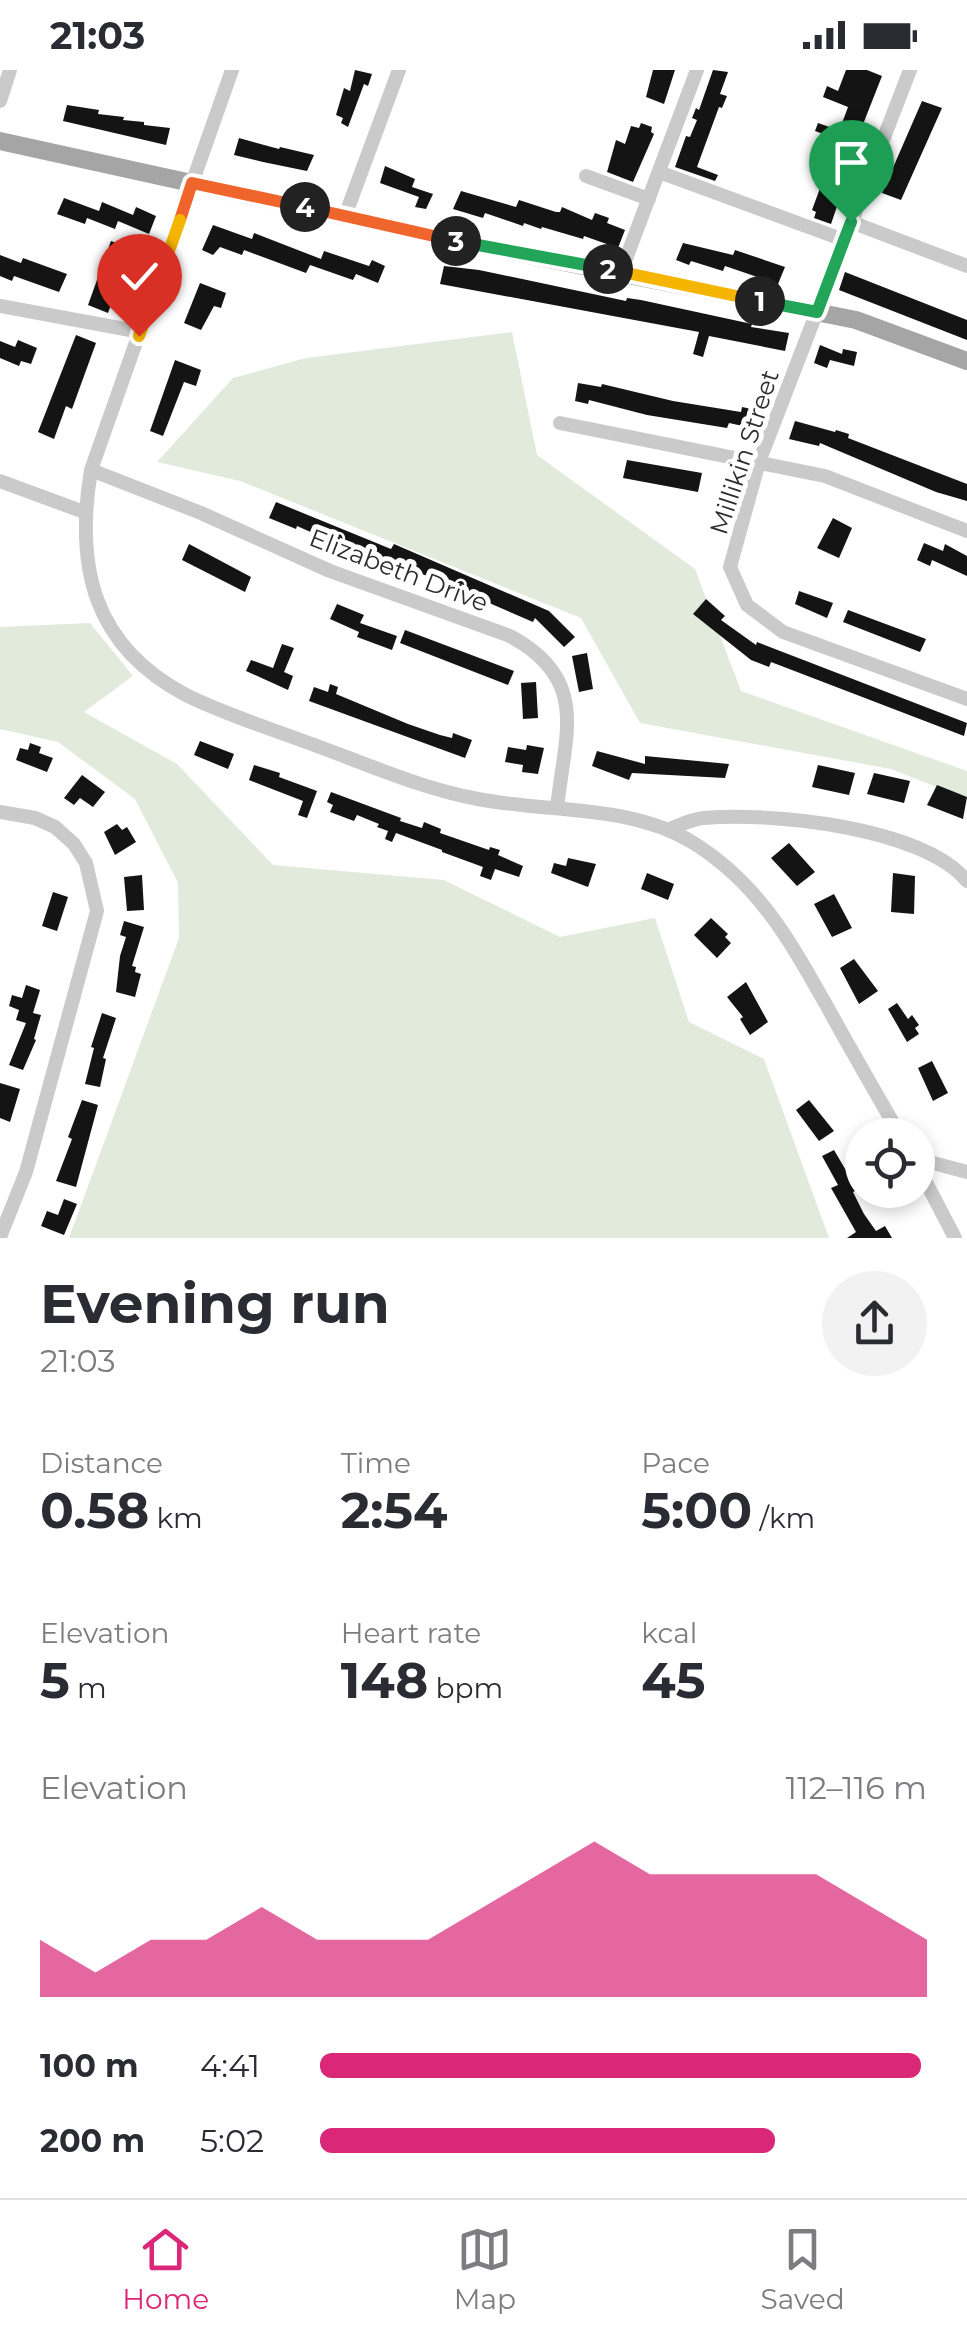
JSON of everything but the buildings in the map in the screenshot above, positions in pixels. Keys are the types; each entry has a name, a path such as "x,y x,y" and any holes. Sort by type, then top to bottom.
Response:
{"main road":[{"path":"0,142 438,237 817,312 876,326 967,360"}],"street":[{"path":"0,101 10,70"},
{"path":"232,70 91,470 84,512 88,574 100,609 121,641 153,672 184,694 406,778 476,798 628,818 668,830 716,859 766,906 890,1118"},
{"path":"345,216 399,70"},
{"path":"621,272 697,70"},
{"name":"Millikin Street","path":"910,70 759,462 730,567 747,605 783,632 967,699"},
{"path":"658,172 844,240"},
{"path":"586,176 648,199"},
{"path":"851,222 967,266"},
{"path":"0,306 140,332"},
{"path":"560,423 825,476 967,530"},
{"name":"Elizabeth Drive","path":"91,470 202,513 330,571 531,647 558,676 566,698 556,808"},
{"path":"0,481 84,512"},
{"path":"0,812 35,818 55,827 74,844 86,863 96,911 26,1172 0,1238"},
{"path":"668,830 700,818 786,818 850,826 916,849 946,863 967,880"},
{"path":"935,1164 967,1172"},
{"path":"935,1200 955,1238"}],"shaded area":[{"path":"512,332 537,455 695,569 741,691 967,771 967,799 891,769 640,723 581,618 240,481 157,462 233,378 306,358"},
{"path":"90,623 133,676 84,712 177,764 273,865 444,880 560,937 655,918 689,1022 764,1059 829,1238 69,1238 179,938 178,883 135,799 58,742 0,729 0,627"}],"route":[{"path":"139,336 192,183 438,237 817,312 851,222"}]}
